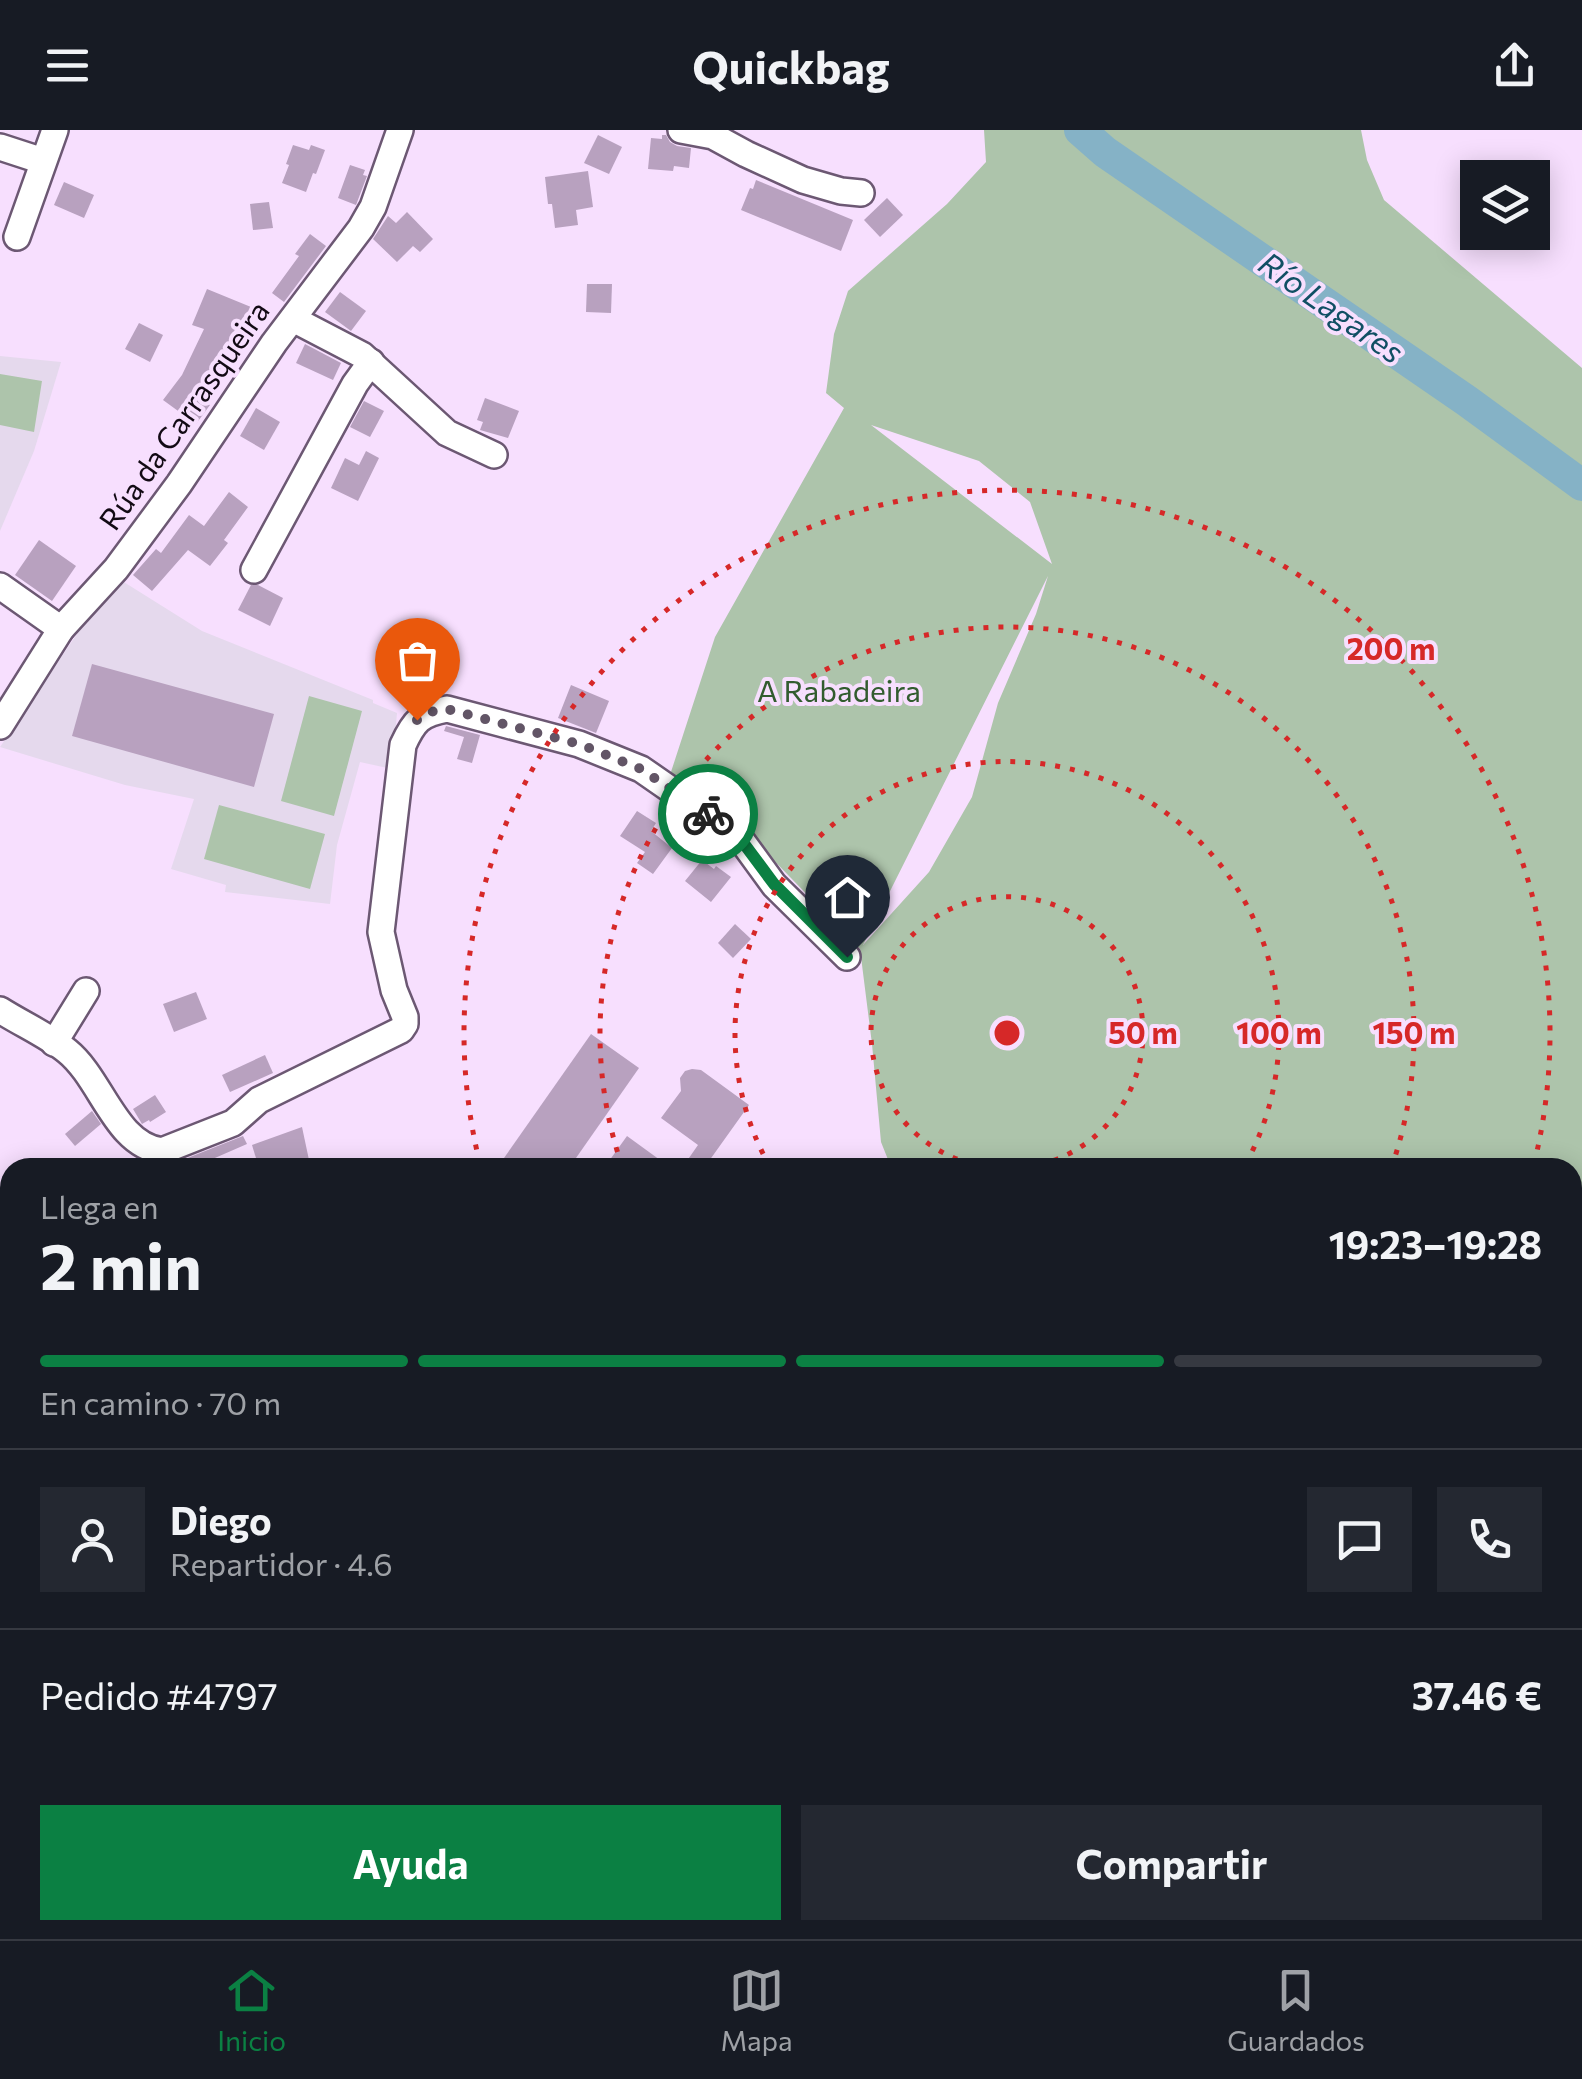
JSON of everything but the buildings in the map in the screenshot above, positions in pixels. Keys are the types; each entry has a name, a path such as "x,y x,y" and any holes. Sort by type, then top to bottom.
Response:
{"street":[{"path":"17,237 55,130"},
{"name":"Rúa da Carrasqueira","path":"0,726 60,629 116,569 362,228 400,130"},
{"path":"680,130 714,133 746,154 802,180 861,192"},
{"path":"0,147 43,161"},
{"path":"293,319 371,362 447,433 494,455"},
{"path":"254,570 355,384 371,362"},
{"path":"0,586 60,629"},
{"path":"154,1158 162,1151 233,1122 259,1100 395,1034 405,1024 381,932 403,745 417,720 430,712 447,709 494,720 579,744 641,769 739,837 774,884 847,957"},
{"path":"54,1043 86,990"},
{"path":"0,1010 68,1052 90,1075 126,1131 152,1158"}],"shaded area":[{"path":"0,356 61,362 34,451 0,531"},
{"path":"119,579 202,631 397,713 392,769 360,762 337,845 330,904 225,892 226,885 171,869 194,799 125,785 0,747 94,609"}],"green space":[{"name":"A Rabadeira","path":"984,130 1361,130 1367,160 1384,200 1582,368 1582,1158 887,1158 881,1142 860,949 749,835 669,778 715,637 844,408 826,393 834,334 848,291 947,204 986,162","holes":["871,425 979,461 1030,502 1052,564","1048,576 998,703 972,797 929,872 863,945"]},
{"path":"0,374 42,381 34,432 0,425"},
{"path":"309,696 362,711 334,816 281,801"},
{"path":"219,805 325,834 310,889 204,859"}],"waterway":[{"name":"Río Lagares","path":"1080,130 1105,152 1467,401 1582,485"}],"way so far":[{"path":"417,720 430,712 447,709 579,744 641,769 708,814"}],"route":[{"path":"708,814 739,837 774,884 847,957"}]}
